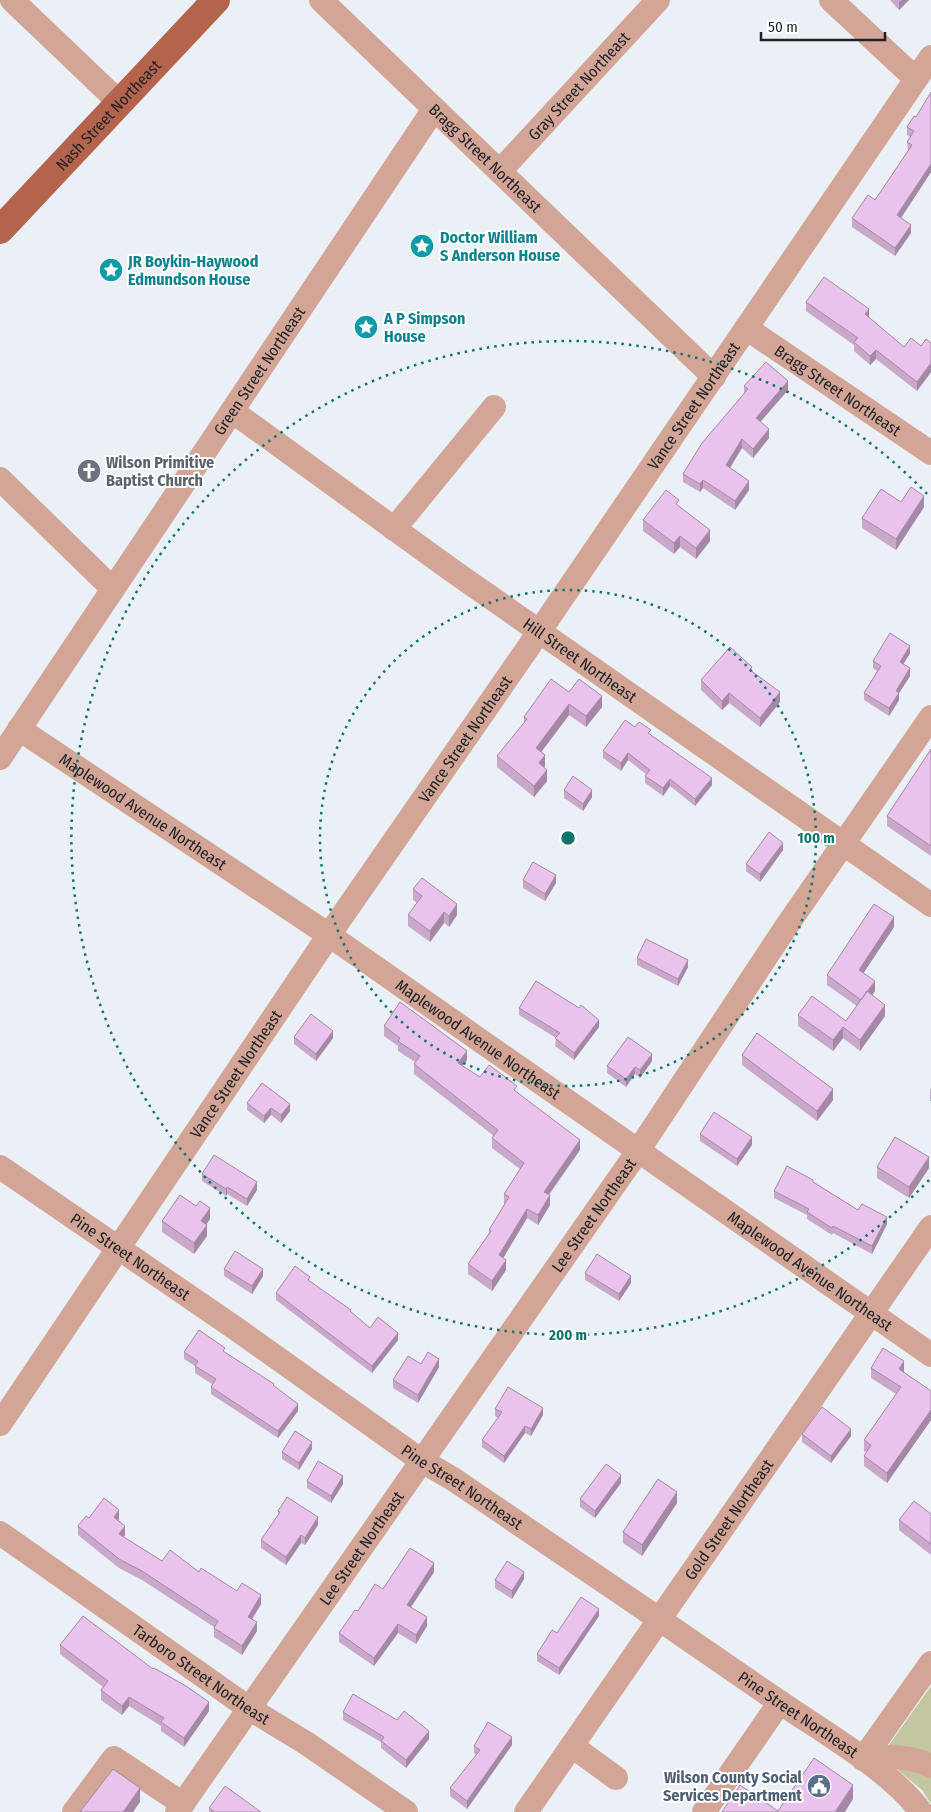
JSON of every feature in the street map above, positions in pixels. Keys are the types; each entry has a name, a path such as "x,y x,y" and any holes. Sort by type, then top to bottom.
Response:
{"main road":[{"name":"Nash Street Northeast","path":"0,230 216,0"}],"street":[{"path":"12,0 120,103"},
{"name":"Bragg Street Northeast","path":"321,0 714,376"},
{"name":"Gray Street Northeast","path":"500,171 658,0"},
{"path":"831,0 916,79"},
{"name":"Vance Street Northeast","path":"0,1424 329,935 540,632 931,57"},
{"name":"Green Street Northeast","path":"0,758 434,109"},
{"name":"Bragg Street Northeast","path":"746,328 931,453"},
{"path":"394,529 494,407"},
{"name":"Hill Street Northeast","path":"232,411 540,632 931,904"},
{"path":"0,480 113,589"},
{"name":"Lee Street Northeast","path":"180,1808 638,1151 788,924 931,717"},
{"name":"Maplewood Avenue Northeast","path":"19,729 329,935 931,1355"},
{"name":"Pine Street Northeast","path":"0,1167 118,1250 235,1328 422,1461 453,1479 863,1759 902,1791 921,1812"},
{"name":"Gold Street Northeast","path":"526,1812 931,1227"},
{"name":"Tarboro Street Northeast","path":"0,1533 250,1708 306,1743 406,1812"},
{"path":"863,1759 931,1663"},
{"path":"704,1812 780,1702"},
{"path":"572,1746 616,1778"},
{"path":"863,1759 890,1755 915,1759 931,1766"},
{"path":"74,1812 114,1758 180,1808"}],"green space":[{"path":"931,1686 931,1804 922,1790 881,1756"}],"building":[{"path":"931,92 931,164 897,215 911,225 895,248 852,218 868,195 875,200 912,145 907,142 914,131 907,127 914,116 916,117"},
{"path":"824,277 869,309 865,314 904,347 911,338 921,346 926,339 931,343 931,363 917,382 876,350 870,356 854,342 858,338 806,302"},
{"path":"766,362 788,381 756,418 769,429 753,449 742,439 726,465 749,481 735,501 703,480 700,484 683,474 702,443 748,389 744,386"},
{"path":"911,487 924,496 896,539 862,518 881,489 901,502"},
{"path":"666,490 679,500 676,504 710,530 696,548 680,536 674,543 643,520"},
{"path":"890,633 910,646 900,662 910,668 896,691 899,693 889,708 864,693 881,666 873,661"},
{"path":"730,647 752,667 750,670 780,692 760,718 729,693 722,701 701,680"},
{"path":"551,679 569,692 579,679 602,696 586,716 569,704 536,748 545,755 539,763 547,770 534,786 497,756 527,719 524,717"},
{"path":"625,720 635,727 639,722 651,730 648,733 712,778 695,799 670,779 663,788 645,776 650,770 628,753 621,763 603,751"},
{"path":"931,749 931,846 887,816"},
{"path":"573,776 592,790 583,804 564,790"},
{"path":"769,832 783,843 760,874 746,864"},
{"path":"533,862 556,875 545,894 523,880"},
{"path":"422,878 457,904 449,916 444,912 430,931 408,915 422,896 413,889"},
{"path":"874,904 894,917 859,970 875,981 861,1000 827,975"},
{"path":"646,939 688,960 678,979 637,958"},
{"path":"536,981 579,1008 581,1005 599,1020 574,1053 555,1038 560,1033 519,1008"},
{"path":"867,991 885,1005 860,1040 843,1027 833,1040 798,1015 812,996 846,1021"},
{"path":"400,1002 467,1051 458,1063 480,1077 489,1065 517,1086 514,1090 580,1140 544,1192 550,1195 538,1215 527,1209 499,1255 506,1260 492,1281 468,1264 491,1231 489,1230 509,1197 504,1194 524,1163 492,1138 498,1130 414,1064 420,1056 398,1041 400,1038 384,1026"},
{"path":"311,1014 333,1031 316,1054 294,1037"},
{"path":"757,1033 833,1089 817,1111 742,1055"},
{"path":"628,1037 652,1054 640,1070 635,1067 626,1079 607,1066"},
{"path":"262,1083 290,1104 281,1115 271,1108 264,1116 247,1103"},
{"path":"714,1112 752,1137 737,1159 700,1134"},
{"path":"895,1137 929,1157 909,1187 877,1167"},
{"path":"214,1155 257,1182 247,1199 202,1174"},
{"path":"787,1166 813,1180 813,1182 858,1210 862,1204 887,1217 872,1246 833,1226 832,1228 807,1212 809,1209 774,1191"},
{"path":"180,1195 196,1206 200,1201 210,1208 201,1221 207,1225 194,1243 162,1221"},
{"path":"235,1251 263,1269 252,1286 224,1269"},
{"path":"597,1254 631,1276 619,1294 585,1273"},
{"path":"295,1266 310,1277 308,1280 351,1310 370,1328 378,1317 398,1333 372,1366 276,1293"},
{"path":"199,1330 225,1348 223,1351 274,1384 298,1404 278,1431 211,1387 216,1379 195,1366 198,1361 184,1352"},
{"path":"883,1348 904,1361 899,1369 931,1391 931,1410 887,1473 864,1456 871,1445 864,1440 901,1387 871,1368"},
{"path":"428,1352 439,1359 418,1395 393,1380 408,1356 421,1364"},
{"path":"508,1387 543,1408 531,1429 525,1426 504,1456 482,1440 502,1412 495,1409"},
{"path":"822,1407 851,1429 831,1456 802,1434"},
{"path":"295,1431 312,1442 299,1463 282,1452"},
{"path":"318,1461 343,1476 331,1496 307,1481"},
{"path":"606,1464 621,1475 595,1511 580,1499"},
{"path":"658,1479 677,1492 642,1545 623,1532"},
{"path":"287,1497 318,1517 305,1538 301,1535 286,1557 261,1540 280,1512 278,1511"},
{"path":"104,1498 119,1510 114,1517 125,1526 119,1534 162,1561 170,1550 199,1572 201,1568 237,1591 242,1583 261,1595 248,1617 257,1622 242,1646 214,1628 218,1621 142,1571 119,1559 78,1526 86,1516 89,1518"},
{"path":"914,1501 931,1514 931,1544 899,1520"},
{"path":"410,1548 434,1563 407,1605 427,1617 416,1635 398,1624 374,1658 339,1633 355,1610 358,1611 375,1584 383,1589"},
{"path":"507,1561 524,1572 512,1591 495,1580"},
{"path":"581,1597 599,1609 559,1668 537,1654 552,1630 557,1633"},
{"path":"83,1616 153,1669 186,1686 209,1702 184,1738 161,1722 164,1718 129,1697 122,1706 101,1690 108,1681 60,1645"},
{"path":"353,1694 397,1720 404,1711 429,1731 406,1760 381,1741 384,1737 343,1712"},
{"path":"488,1722 512,1737 467,1801 450,1788 480,1750 474,1746"},
{"path":"814,1758 853,1785 835,1812 722,1812 740,1785 778,1811"},
{"path":"113,1769 140,1788 123,1812 80,1812"},
{"path":"225,1786 261,1812 215,1812 209,1808"}],"place":[{"name":"Doctor William S Anderson House","path":"422,246"},
{"name":"JR Boykin-Haywood Edmundson House","path":"111,270"},
{"name":"A P Simpson House","path":"366,327"},
{"name":"Wilson Primitive Baptist Church","path":"89,471"},
{"name":"Wilson County Social Services Department","path":"819,1786"}]}
